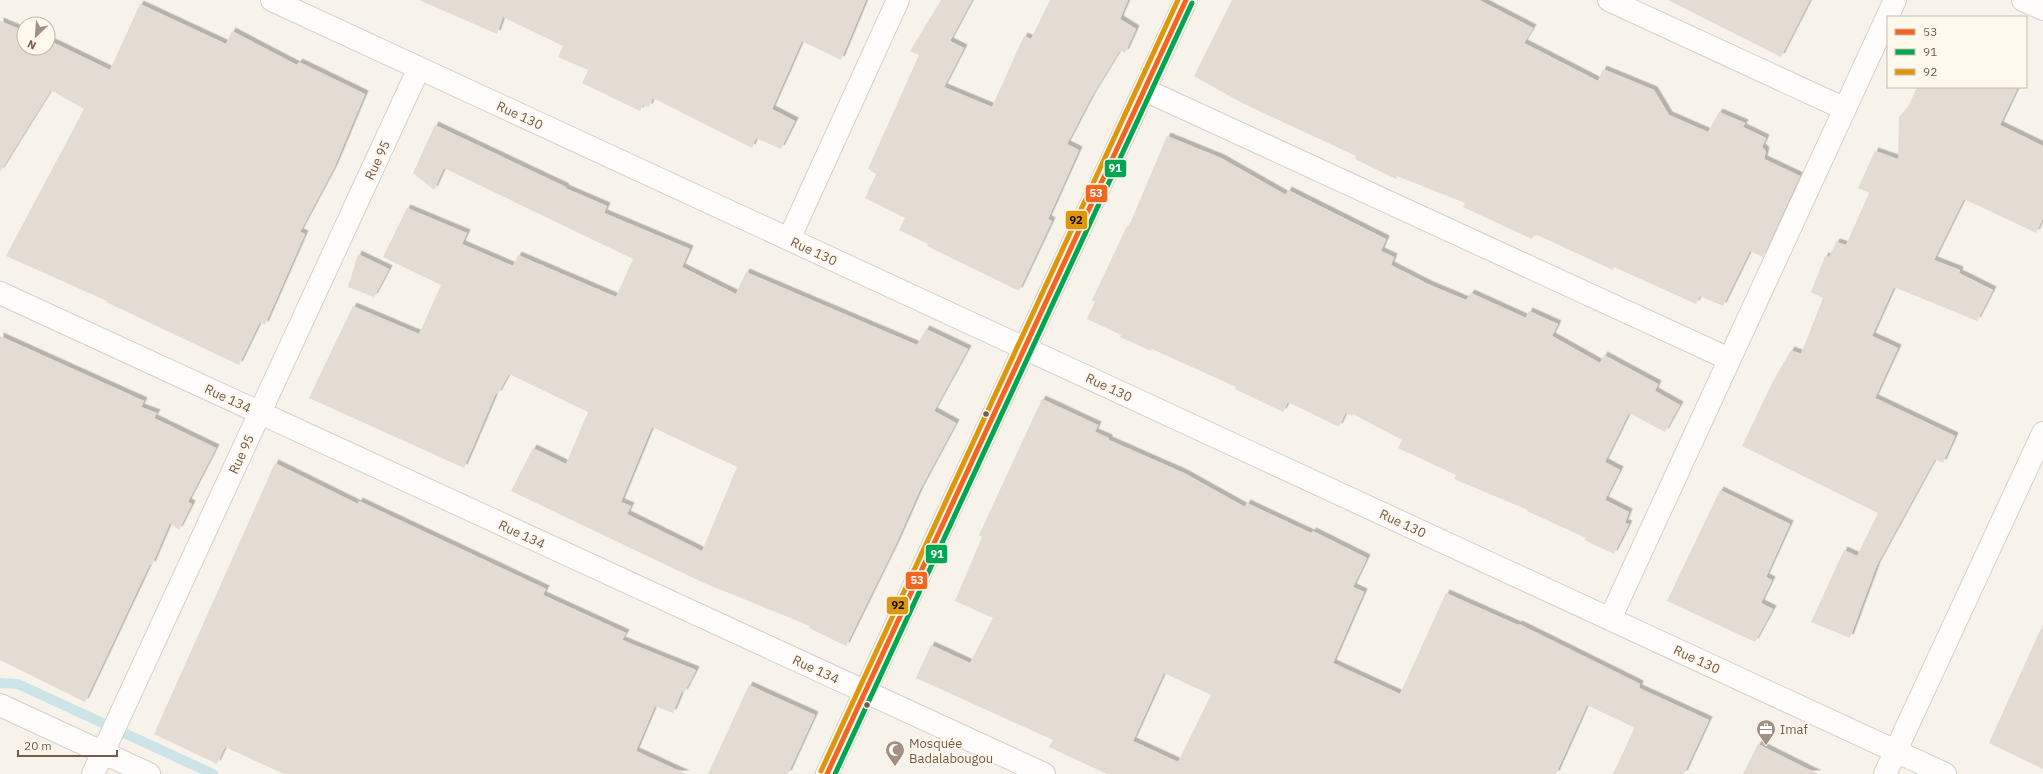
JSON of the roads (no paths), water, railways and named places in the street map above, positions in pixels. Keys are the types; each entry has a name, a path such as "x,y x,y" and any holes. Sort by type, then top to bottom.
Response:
{"street":[{"name":"Rue 130","path":"272,0 1945,774"},
{"path":"789,239 898,0"},
{"path":"827,774 1186,0"},
{"path":"1609,0 1845,109"},
{"path":"1888,16 1895,0"},
{"path":"2022,0 2043,9"},
{"path":"1610,619 1887,17"},
{"name":"Rue 95","path":"93,774 419,68"},
{"path":"1145,90 1729,359"},
{"name":"Rue 134","path":"0,294 1044,774"},
{"path":"1885,774 2043,433"},
{"path":"0,705 149,774"}],"waterway":[{"path":"0,683 18,684 213,774"}],"place":[{"name":"Imaf","path":"1766,746"},
{"name":"Mosquée Badalabougou","path":"895,767"}]}
